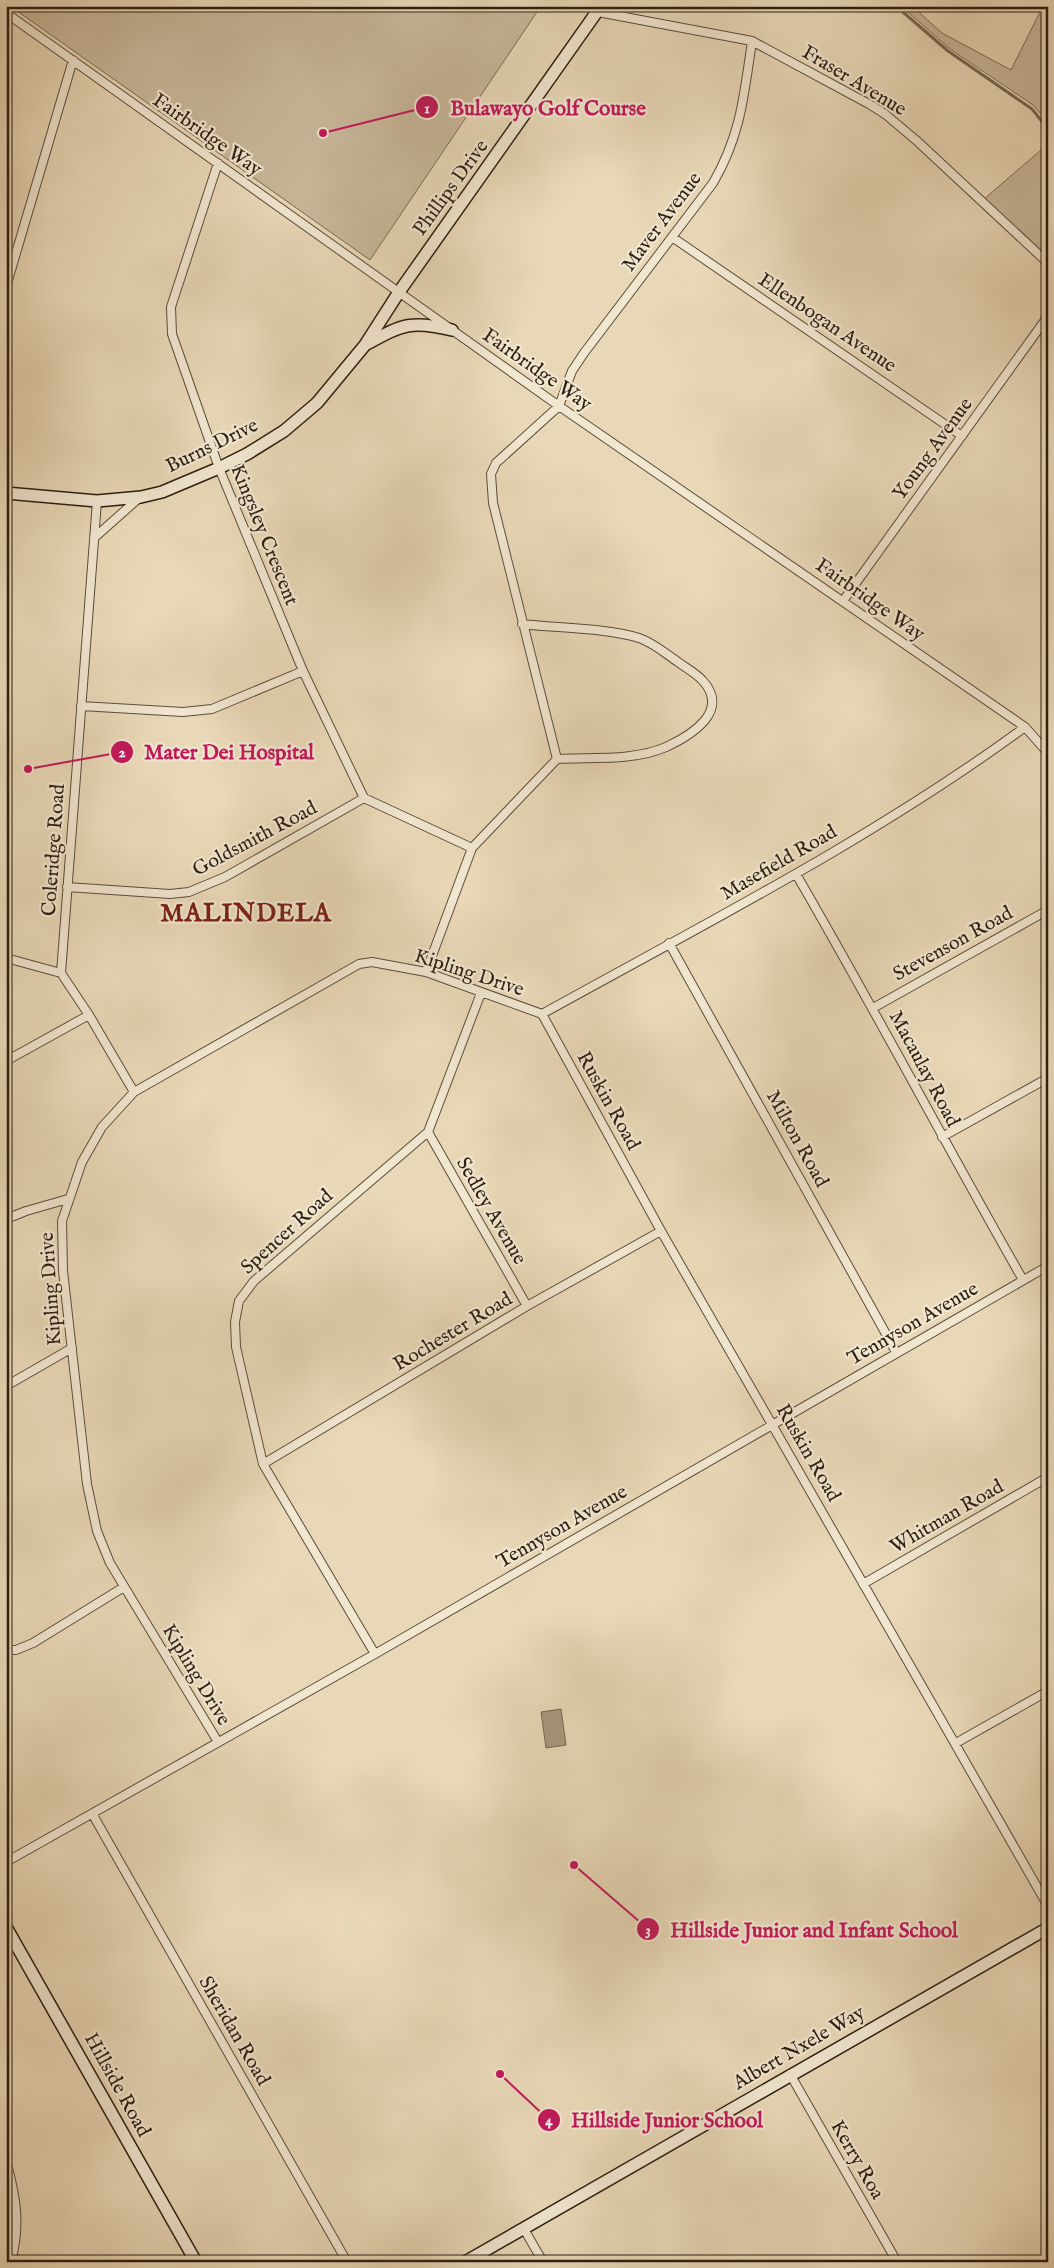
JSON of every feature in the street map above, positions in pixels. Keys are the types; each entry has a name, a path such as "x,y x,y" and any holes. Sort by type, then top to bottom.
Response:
{"main road":[{"name":"Phillips Drive","path":"399,292 600,9"},
{"name":"Burns Drive","path":"6,493 97,501 141,497 162,492 219,468 246,454 290,425 317,403 366,345 399,292"},
{"path":"366,345 406,325 429,324 452,330"},
{"name":"Hillside Road","path":"6,1927 196,2262"},
{"name":"Albert Nxele Way","path":"465,2262 790,2074 1048,1928"}],"street":[{"name":"Fraser Avenue","path":"600,9 752,41 886,114 1048,263"},
{"name":"Fairbridge Way","path":"6,13 559,406 1025,727 1048,753"},
{"name":"Maver Avenue","path":"559,406 567,382 576,365 713,184 729,153 742,109 752,41"},
{"path":"6,287 73,60"},
{"name":"Kingsley Crescent","path":"218,162 171,307 172,334 219,468 303,671 364,798"},
{"name":"Ellenbogan Avenue","path":"672,237 962,436"},
{"name":"Young Avenue","path":"843,601 1048,316"},
{"path":"557,759 493,503 491,474 496,463 559,406"},
{"path":"94,538 141,497"},
{"name":"Coleridge Road","path":"61,973 97,501"},
{"path":"426,972 472,848 557,759 638,754 666,747 696,730 708,718 712,703 711,693 702,680 660,649 640,638 522,624"},
{"path":"81,706 183,712 212,709 303,671"},
{"name":"Masefield Road","path":"542,1014 796,874 964,772 1025,727"},
{"path":"364,798 472,848"},
{"name":"Goldsmith Road","path":"67,888 170,894 188,892 225,877 364,798"},
{"name":"Macaulay Road","path":"796,874 873,1008 942,1137 1023,1280"},
{"name":"Stevenson Road","path":"873,1008 1048,910"},
{"name":"Milton Road","path":"669,943 896,1352"},
{"path":"6,958 61,973 90,1015 134,1092"},
{"name":"Kipling Drive","path":"218,1742 110,1563 97,1531 87,1484 63,1271 62,1221 82,1162 102,1128 134,1092 359,964 372,962 426,972 542,1014"},
{"name":"Spencer Road","path":"376,1654 263,1464 236,1347 235,1322 239,1301 254,1280 428,1132 481,993"},
{"name":"Ruskin Road","path":"542,1014 661,1231 1048,1906"},
{"path":"6,1061 90,1015"},
{"path":"942,1137 1048,1078"},
{"name":"Sedley Avenue","path":"428,1132 527,1306"},
{"path":"6,1219 68,1199"},
{"name":"Rochester Road","path":"263,1464 527,1306 661,1231"},
{"name":"Tennyson Avenue","path":"6,1862 93,1815 218,1742 376,1654 772,1423 1048,1266"},
{"path":"6,1386 72,1348"},
{"name":"Whitman Road","path":"863,1584 1048,1477"},
{"path":"6,1650 16,1650 33,1643 124,1587"},
{"path":"956,1743 1048,1690"},
{"name":"Sheridan Road","path":"93,1815 347,2262"},
{"name":"Kerry Roa","path":"790,2074 897,2262"},
{"path":"6,2160 17,2207 18,2230 10,2250 11,2262"},
{"path":"524,2229 543,2262"}],"shaded area":[{"path":"10,6 541,6 370,260"},
{"path":"901,6 912,6 942,33 1011,70 1043,6 1048,6 1048,122 1033,105 950,49"},
{"path":"1048,144 1048,259 983,200"},
{"path":"561,1709 566,1745 546,1748 541,1712"}],"waterway":[{"path":"896,6 948,51 1032,109 1048,129"}],"place":[{"name":"Bulawayo Golf Course","path":"323,133"},
{"name":"Mater Dei Hospital","path":"28,769"},
{"name":"Hillside Junior and Infant School","path":"574,1865"},
{"name":"Hillside Junior School","path":"500,2074"}],"district":[{"name":"MALINDELA","path":"246,914"}]}
